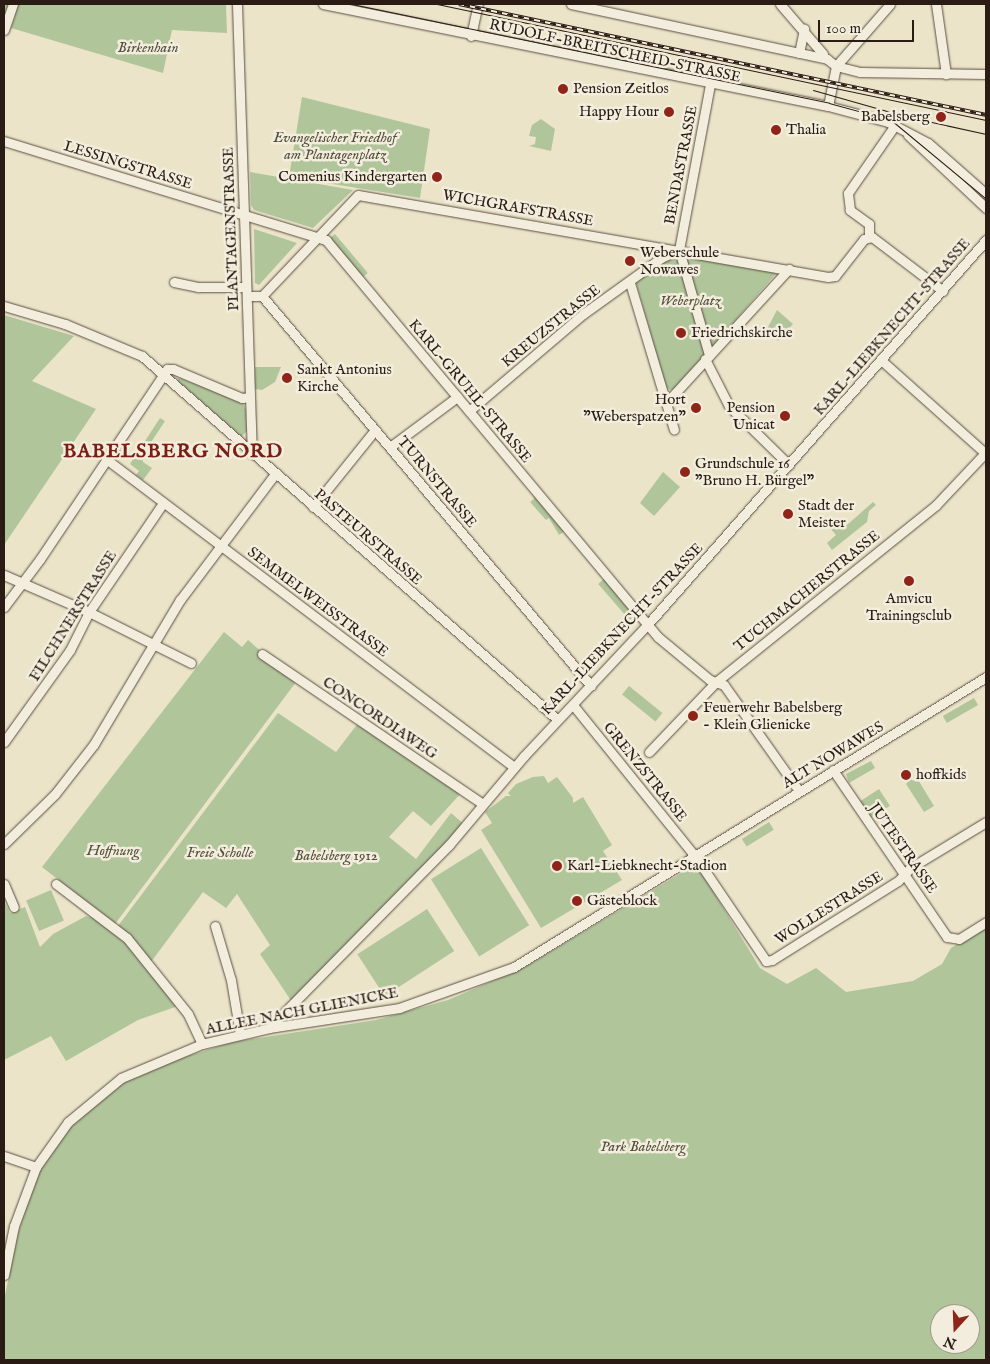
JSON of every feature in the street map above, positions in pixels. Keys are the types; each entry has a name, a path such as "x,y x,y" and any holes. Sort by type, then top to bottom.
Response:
{"street":[{"path":"4,30 7,13 13,4"},
{"name":"PLANTAGENSTRASSE","path":"237,4 252,454"},
{"name":"RUDOLF-BREITSCHEID-STRASSE","path":"323,4 710,85 828,106 898,126 928,143 986,194"},
{"path":"471,36 478,4"},
{"path":"571,4 831,60 836,66 860,72 986,74"},
{"path":"780,4 804,29 823,54"},
{"path":"828,106 836,66 890,4"},
{"path":"936,4 946,74"},
{"path":"799,53 804,29"},
{"name":"BENDASTRASSE","path":"679,250 710,85"},
{"path":"789,465 729,406 707,357 679,250 835,276 869,236 869,224 850,210 849,188 898,126"},
{"name":"RUDOLF-BREITSCHEID-STRASSE","path":"898,126 986,208"},
{"name":"LESSINGSTRASSE","path":"4,141 244,216"},
{"name":"WICHGRAFSTRASSE","path":"316,239 358,195 679,250"},
{"name":"KARL-GRUHL-STRASSE","path":"244,216 316,239 326,240 658,637 716,682 724,685 799,791"},
{"path":"869,236 942,291"},
{"path":"174,282 198,287 246,291 262,296 316,239"},
{"name":"KARL-LIEBKNECHT-STRASSE","path":"269,1028 449,845 514,766 648,624 986,240"},
{"name":"KREUZSTRASSE","path":"469,411 583,314 630,283 661,258 679,250"},
{"path":"666,403 789,269"},
{"path":"630,283 674,430"},
{"name":"TURNSTRASSE","path":"262,296 591,686"},
{"name":"PASTEURSTRASSE","path":"4,306 95,335 142,356 557,719"},
{"path":"881,360 986,453"},
{"path":"4,607 162,374 173,368 242,398 250,397"},
{"path":"390,447 457,397"},
{"path":"313,507 375,430"},
{"name":"TUCHMACHERSTRASSE","path":"648,752 716,682 936,505 986,453"},
{"name":"SEMMELWEISSTRASSE","path":"106,459 514,766"},
{"path":"4,844 55,794 94,744 180,600 275,474"},
{"name":"FILCHNERSTRASSE","path":"4,742 70,650 89,612 163,503"},
{"path":"4,575 89,612 192,663"},
{"name":"CONCORDIAWEG","path":"262,654 482,804"},
{"name":"ALT NOWAWES","path":"695,856 986,677"},
{"name":"GRENZSTRASSE","path":"573,705 695,856"},
{"name":"JUTESTRASSE","path":"833,770 904,875 951,940 959,939 986,922"},
{"name":"WOLLESTRASSE","path":"695,856 762,959 768,961 986,822"},
{"name":"ALLEE NACH GLIENICKE","path":"4,1275 14,1226 36,1167 65,1125 108,1088 140,1068 202,1044 240,1034 399,1008 514,967 695,856"},
{"path":"4,884 14,907"},
{"path":"56,884 127,938 188,1014 202,1044"},
{"path":"215,926 231,980 240,1034"},
{"path":"4,1156 36,1167"}],"green space":[{"name":"Birkenhain","path":"4,4 226,4 227,33 172,30 163,73 11,28 15,16 4,12"},
{"name":"Evangelischer Friedhof am Plantagenplatz","path":"302,97 430,129 420,198 289,177"},
{"path":"541,119 555,129 551,151 529,146 535,144 536,137 529,136 532,125"},
{"path":"250,172 353,190 313,228 254,210 251,205"},
{"path":"254,229 297,243 259,285 255,283"},
{"path":"335,234 368,273 361,279 328,240"},
{"name":"Weberplatz","path":"677,251 779,270 676,389 671,390 666,388 636,282"},
{"path":"777,310 793,324 778,341 767,329"},
{"path":"4,315 74,336 32,381 96,409 4,545"},
{"path":"255,367 281,367 275,382 262,390 255,389"},
{"path":"179,378 242,401 246,410 247,431 241,437 177,381"},
{"path":"160,418 165,421 142,456 143,462 152,468 143,480 136,475 139,471 130,464"},
{"path":"663,472 680,487 654,516 640,503"},
{"path":"533,493 565,531 559,535 549,518 546,520 530,502 534,499"},
{"path":"873,502 876,505 869,511 867,522 832,550 827,543 836,535 830,528 840,519 847,525"},
{"path":"605,578 636,614 630,620 598,584"},
{"name":"Hoffnung","path":"224,632 242,647 248,640 296,682 115,924 42,867"},
{"path":"629,686 662,713 655,722 622,695"},
{"path":"974,698 978,705 947,723 943,716"},
{"path":"278,713 336,752 359,722 462,792 431,826 413,811 389,837 416,859 451,813 465,825 292,1002 260,954 270,945 237,894 226,908 203,892 151,962 118,926"},
{"path":"871,761 875,768 849,783 846,774"},
{"path":"904,768 913,781 917,778 934,806 924,812 906,784 908,782 901,770"},
{"name":"Karl-Liebknecht-Stadion","path":"544,776 548,783 557,777 573,798 573,803 583,797 612,845 603,851 622,880 541,928 481,830 492,823 485,812 506,796 511,796 508,793 516,784 533,777"},
{"path":"879,789 890,806 871,818 861,801"},
{"path":"769,822 774,830 747,847 742,839"},
{"path":"481,848 529,925 479,956 431,879"},
{"name":"Park Babelsberg","path":"688,869 702,873 760,968 787,984 816,968 846,992 913,981 942,964 951,948 986,926 986,1360 4,1360 4,1300 18,1233 36,1175 59,1139 76,1120 123,1083 175,1060 232,1042 376,1020 448,1000 525,967"},
{"path":"51,890 64,920 39,931 26,901"},
{"path":"4,901 10,913 25,907 40,947 53,934 86,916 94,918 122,937 178,1006 138,1020 66,1061 51,1036 4,1060"},
{"path":"427,909 454,951 385,996 357,954"}],"tram line":[{"path":"352,4 829,103 891,120 986,199"},
{"path":"437,4 986,120"},
{"path":"813,90 904,116 986,134"}],"railway":[{"path":"459,4 986,115"}],"place":[{"name":"Pension Zeitlos","path":"563,89"},
{"name":"Happy Hour","path":"669,112"},
{"name":"Babelsberg","path":"941,117"},
{"name":"Thalia","path":"776,130"},
{"name":"Comenius Kindergarten","path":"437,177"},
{"name":"Weberschule Nowawes","path":"630,261"},
{"name":"Friedrichskirche","path":"681,333"},
{"name":"Sankt Antonius Kirche","path":"287,378"},
{"name":"Hort \"Weberspatzen\"","path":"696,408"},
{"name":"Pension Unicat","path":"785,416"},
{"name":"Grundschule 16 \"Bruno H. Bürgel\"","path":"685,472"},
{"name":"Stadt der Meister","path":"788,514"},
{"name":"Amvicu Trainingsclub","path":"909,581"},
{"name":"Feuerwehr Babelsberg - Klein Glienicke","path":"693,716"},
{"name":"hoffkids","path":"906,775"},
{"name":"Karl-Liebknecht-Stadion","path":"557,866"},
{"name":"Gästeblock","path":"577,901"}],"district":[{"name":"BABELSBERG NORD","path":"173,451"}],"park label":[{"name":"Freie Scholle","path":"220,853"},
{"name":"Babelsberg 1912","path":"336,856"}]}
